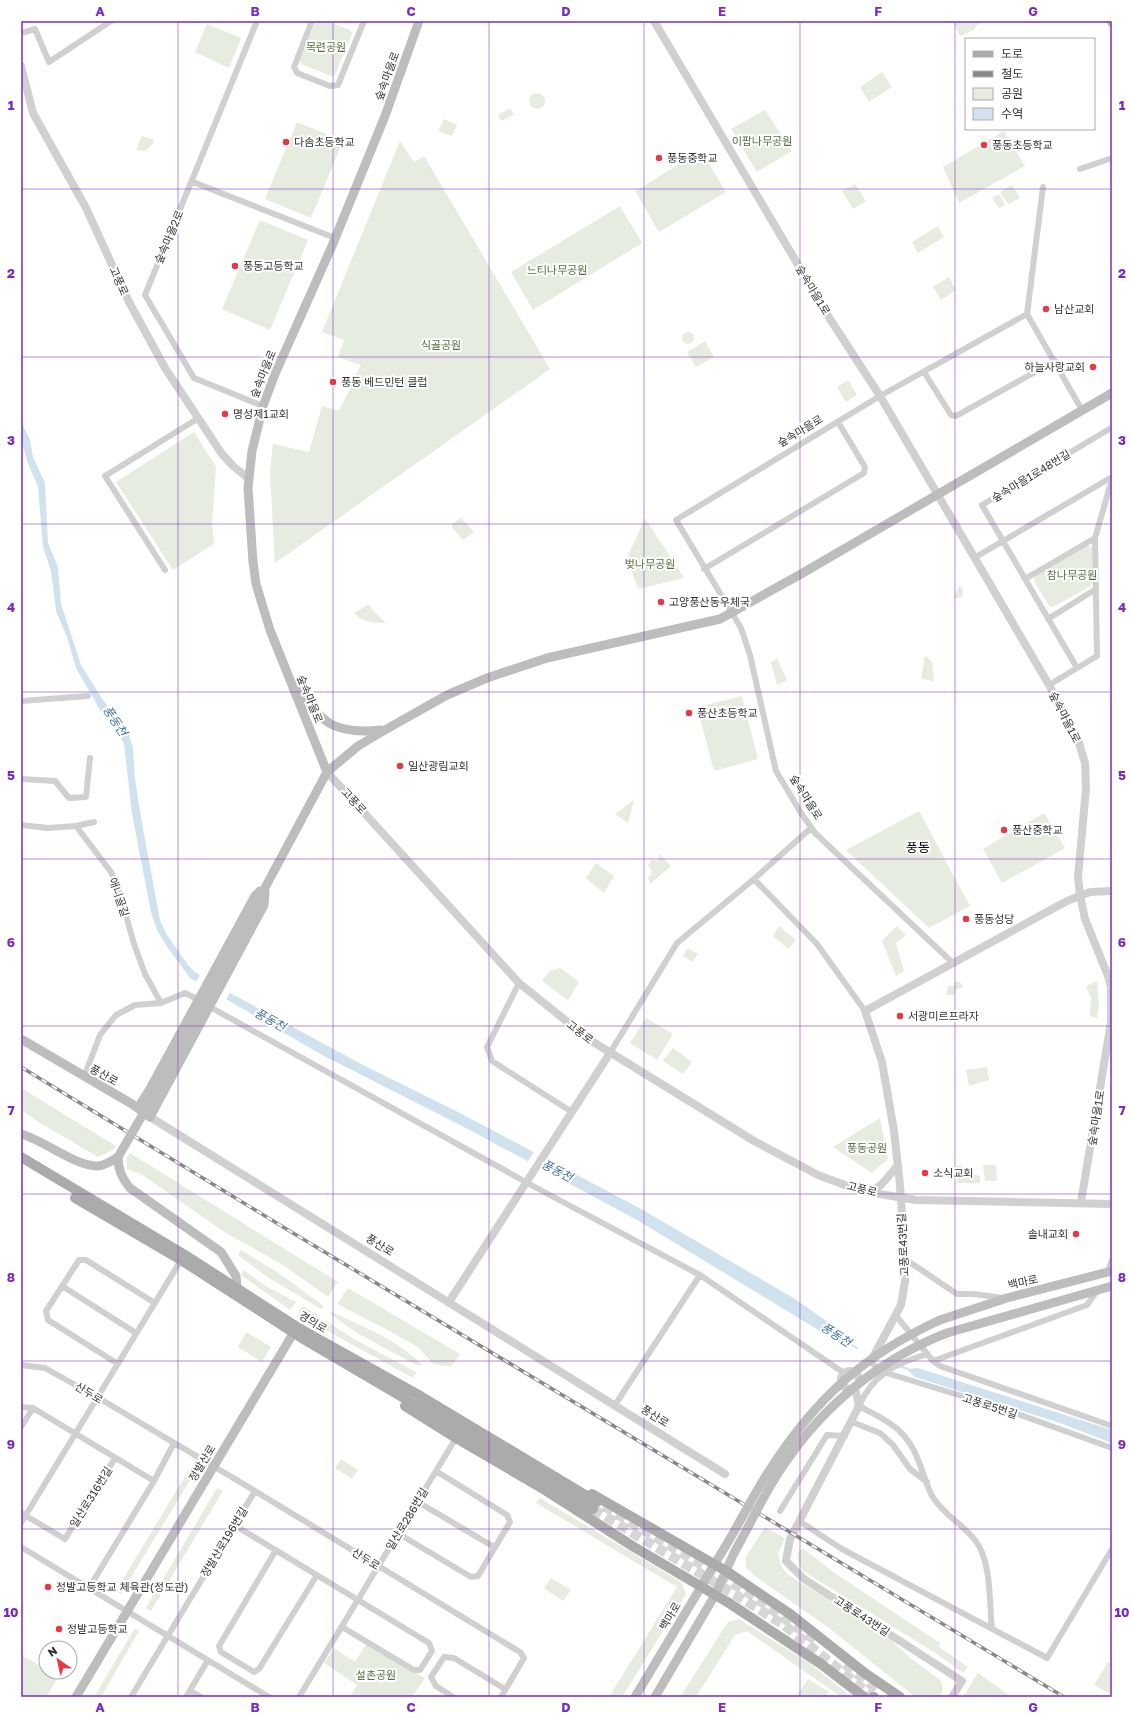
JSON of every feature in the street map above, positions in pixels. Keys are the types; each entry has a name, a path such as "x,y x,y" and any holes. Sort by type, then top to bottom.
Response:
{"main road":[{"name":"숲속마을로","path":"327,772 270,630 256,584 252,562 249,479 252,452 263,406 275,374 335,238 385,116 419,21"},
{"path":"21,1134 33,1137 87,1165 99,1166 110,1163 118,1157 157,1090 327,772 358,746 447,695 487,678 547,658 720,619 1112,393"},
{"path":"284,666 310,708 332,725 357,732 385,730"},
{"path":"138,1108 255,896 266,886"},
{"path":"150,1117 264,905 266,886"},
{"name":"풍산로","path":"21,1039 138,1108 150,1117"},
{"name":"경의로","path":"21,1157 237,1288 295,1330"},
{"path":"118,1157 118,1167 122,1179 130,1188 221,1252 236,1276 237,1288"},
{"name":"경의로","path":"21,1164 101,1214 181,1260 295,1330 595,1506"},
{"name":"백마로","path":"635,1697 713,1564 725,1547 770,1468 811,1413 837,1385 891,1345 940,1320 1007,1298 1109,1272"},
{"path":"655,1697 715,1595 734,1553 784,1464 819,1421 848,1392 875,1372 923,1342 947,1333 1112,1286"},
{"name":"정발산로","path":"76,1697 295,1330"},
{"path":"864,1697 821,1664 701,1586 634,1548 545,1490 456,1438 380,1390 367,1371 380,1370 469,1418 600,1499 726,1571 790,1614 866,1674 900,1697"}],"street":[{"path":"21,33 35,29 50,62 111,21"},
{"name":"숲속마을2로","path":"257,21 145,295 194,378 263,406"},
{"path":"312,21 294,67 297,73 330,86 338,85 364,21"},
{"name":"숲속마을1로","path":"654,21 828,315 880,396 1049,685 1078,740 1085,763 1086,788 1078,877 1080,895 1085,919 1112,987 1110,1043 1081,1202"},
{"name":"고풍로","path":"21,66 33,113 86,208 128,300 165,368 197,419 222,454 233,466 249,479"},
{"path":"1080,169 1112,158"},
{"path":"192,182 335,238"},
{"path":"1043,187 1026,314 1055,361 1082,410"},
{"path":"838,422 880,396 1026,314"},
{"path":"924,372 951,415 956,416 1055,361"},
{"path":"165,570 105,476 197,419"},
{"name":"숲속마을로","path":"704,570 864,473 865,467 838,422 676,520 704,570 740,628 750,655 776,771 811,828 954,964"},
{"name":"숲속마을1로48번길","path":"1077,668 982,505 1111,428 1112,429"},
{"path":"974,558 1112,478"},
{"path":"1049,685 1097,656 1095,538 1112,478"},
{"path":"1025,579 1095,538"},
{"path":"1048,619 1096,589"},
{"path":"21,701 88,696"},
{"path":"21,779 55,781 69,798 86,797 90,758"},
{"name":"고풍로","path":"327,772 519,983 590,1040 754,1141 818,1175 861,1191 916,1200 1081,1202 1112,1204"},
{"path":"21,825 48,828 76,826 94,822"},
{"name":"애니골길","path":"76,826 111,872 118,887 134,944 145,974 161,1003"},
{"path":"449,1302 533,1175 610,1053 677,942 754,879 811,828"},
{"path":"754,879 817,944 865,1011 882,1062 898,1165 900,1197"},
{"path":"865,1011 1080,895 1090,892 1112,891"},
{"path":"519,983 487,1047 492,1060 572,1112"},
{"path":"84,1077 100,1035 116,1015 135,1005 161,1003 185,994 200,997"},
{"path":"212,1004 528,1182 700,1276 844,1373"},
{"name":"풍산로","path":"150,1117 724,1474"},
{"path":"871,1192 882,1184 898,1165"},
{"name":"고풍로43번길","path":"855,1373 871,1362 897,1317 901,1305 906,1275 900,1197"},
{"path":"905,1259 957,1294 974,1294 1007,1298"},
{"path":"118,1364 48,1320 46,1311 78,1260 86,1260 155,1303"},
{"path":"21,1523 23,1514 118,1364 181,1260"},
{"path":"1109,1272 1112,1260"},
{"path":"615,1405 700,1276"},
{"path":"62,1286 136,1334"},
{"path":"933,1361 1087,1305 1098,1291"},
{"name":"고풍로5번길","path":"897,1317 933,1361 940,1366 1112,1426"},
{"path":"859,1406 866,1392 878,1377 903,1361 927,1354"},
{"name":"고풍로5번길","path":"871,1362 876,1369 1001,1408 1112,1448"},
{"name":"산두로","path":"21,1365 45,1368 97,1397 520,1652 524,1658 501,1697"},
{"path":"850,1371 855,1373 859,1381 855,1388 849,1390 841,1384 841,1378 844,1373 850,1371"},
{"path":"855,1388 859,1406 890,1423 906,1435 934,1498 946,1514 961,1526 976,1542 987,1564 992,1629"},
{"name":"고풍로43번길","path":"859,1406 845,1436 790,1539 786,1554 786,1561 794,1570 962,1681 952,1697"},
{"name":"일산로316번길","path":"21,1407 33,1408 154,1481"},
{"path":"21,1428 33,1408"},
{"path":"852,1422 880,1433 893,1445 910,1469 927,1482"},
{"path":"780,1511 827,1435 845,1436"},
{"name":"일산로286번길","path":"299,1697 456,1438"},
{"path":"89,1588 154,1481 174,1443"},
{"name":"일산로316번길","path":"23,1514 65,1539 115,1458"},
{"path":"399,1534 471,1577 478,1576 510,1522 506,1515 436,1471"},
{"name":"정발산로196번길","path":"131,1697 255,1491"},
{"path":"418,1502 494,1547"},
{"path":"799,1521 842,1549 1047,1658 1112,1549"},
{"path":"234,1525 429,1643 432,1651 420,1670 414,1670 342,1627"},
{"path":"21,1547 269,1697"},
{"path":"276,1550 219,1646 221,1652 254,1672 259,1669 317,1575"},
{"path":"453,1697 436,1686 431,1676 444,1657 454,1658 505,1689"},
{"path":"186,1697 208,1660"},
{"path":"190,1690 201,1697"}],"green space":[{"name":"목련공원","path":"316,21 327,21 350,30 352,34 334,77 301,64 300,60"},
{"path":"952,21 980,21 974,30 960,36"},
{"path":"207,24 241,38 229,68 195,52"},
{"path":"882,72 892,87 869,102 860,87"},
{"path":"534,93 540,93 545,98 543,107 540,109 534,109 529,104 529,98"},
{"path":"510,108 514,115 501,121 498,115"},
{"name":"이팝나무공원","path":"765,110 792,151 757,172 731,129"},
{"path":"444,119 457,125 452,136 438,131"},
{"path":"297,122 343,141 311,218 265,199"},
{"path":"1004,131 1025,166 959,203 943,167"},
{"path":"142,136 154,140 151,146 145,151 136,150"},
{"name":"식골공원","path":"400,141 414,162 424,156 550,369 275,563 270,472 273,444 309,452 322,406 339,411 361,365 338,357 344,340 322,332"},
{"path":"701,151 726,192 659,232 635,191"},
{"path":"855,184 866,201 853,209 842,191"},
{"path":"1012,185 1020,198 1008,204 1000,192"},
{"path":"999,194 1005,205 999,208 992,198"},
{"name":"느티나무공원","path":"620,206 642,243 533,310 511,272"},
{"path":"260,220 308,240 270,330 222,309"},
{"path":"938,226 944,237 918,253 912,242"},
{"path":"949,277 956,290 941,300 933,287"},
{"path":"690,332 693,333 693,343 686,344 683,343 682,336 683,333"},
{"path":"705,341 714,357 696,367 687,352"},
{"path":"848,380 857,395 846,402 837,387"},
{"path":"194,432 216,467 212,524 214,544 173,570 116,482"},
{"path":"461,517 474,532 463,540 451,526"},
{"name":"벚나무공원","path":"645,518 684,578 638,589 627,558"},
{"name":"참나무공원","path":"1087,545 1092,547 1093,581 1091,586 1053,607 1050,607 1034,581 1035,576"},
{"path":"959,586 963,589 963,596 953,598"},
{"path":"369,604 372,610 386,623 369,622 361,619 354,613"},
{"path":"925,655 932,662 934,681 921,679"},
{"path":"777,658 787,680 777,685 771,662"},
{"path":"742,696 758,759 714,771 697,707"},
{"path":"634,800 628,823 615,814"},
{"path":"919,811 970,906 929,928 846,850"},
{"path":"1044,813 1065,848 1002,883 983,849"},
{"path":"660,854 671,866 650,884 648,878 652,872 648,865 651,860 658,861"},
{"path":"596,863 614,876 604,893 586,878"},
{"path":"779,926 796,940 788,949 773,936"},
{"path":"897,926 906,935 896,943 904,971 896,976 882,941"},
{"path":"688,948 698,954 692,962 683,956"},
{"path":"560,968 579,982 568,1000 542,981 550,971"},
{"path":"1097,981 1099,1007 1097,1018 1090,1016 1091,998 1086,986"},
{"path":"955,982 960,982 963,987 956,990 955,995 946,995 948,986 953,986"},
{"path":"646,1018 673,1034 657,1060 630,1043"},
{"path":"673,1048 692,1062 683,1074 663,1061"},
{"path":"987,1067 989,1080 969,1086 966,1070"},
{"path":"21,1088 116,1146 114,1149 98,1157 37,1121 21,1110"},
{"name":"풍동공원","path":"880,1118 888,1159 872,1173 833,1147"},
{"path":"130,1153 338,1282 328,1297 283,1265 226,1233 141,1174 127,1169 127,1157"},
{"path":"957,1165 964,1167 967,1172 980,1176 980,1183 957,1183"},
{"path":"983,1165 996,1165 997,1181 985,1181"},
{"path":"241,1250 277,1272 324,1306 321,1309 269,1278 238,1255"},
{"path":"244,1270 264,1285 296,1302 290,1310 241,1275"},
{"path":"348,1288 460,1354 451,1367 433,1364 418,1347 337,1304"},
{"path":"302,1306 318,1315 313,1324 298,1314"},
{"path":"332,1312 392,1341 423,1366 416,1365 357,1333 330,1314"},
{"path":"326,1321 354,1339 416,1372 413,1378 322,1328"},
{"path":"246,1332 271,1347 262,1362 238,1347"},
{"path":"341,1459 358,1470 352,1479 335,1468"},
{"path":"190,1468 195,1472 121,1594 116,1591"},
{"path":"217,1488 223,1491 151,1611 146,1608"},
{"path":"540,1498 681,1582 686,1594 622,1697 609,1697 677,1587 536,1503"},
{"path":"765,1527 785,1538 778,1553 781,1566 787,1574 889,1638 910,1658 939,1679 943,1688 940,1697 915,1697 829,1628 755,1576 746,1568 746,1557"},
{"path":"804,1549 836,1574 940,1643 938,1646 968,1667 963,1673 934,1652 803,1571 797,1558 800,1550"},
{"path":"551,1578 571,1590 563,1601 544,1588"},
{"path":"739,1619 809,1663 848,1694 845,1697 841,1697 747,1631 735,1635 696,1697 680,1697 728,1622"},
{"path":"135,1628 139,1631 101,1697 94,1697"},
{"name":"설촌공원","path":"367,1643 425,1678 412,1697 350,1697 357,1685 324,1663 334,1648 355,1662"},
{"path":"21,1655 38,1665 38,1680 57,1680 46,1697 21,1697"},
{"path":"1108,1662 1112,1664 1112,1695 1094,1685"},
{"path":"978,1673 1012,1697 963,1697"},
{"path":"808,1679 829,1692 826,1697 800,1697 797,1695"}],"water":[{"path":"21,421 30,440 33,457 45,483 48,543 58,567 61,604 81,665 101,697 129,735 133,748 135,779 160,920 167,935 188,965 195,972 219,987 361,1064 456,1111 643,1210 795,1299 846,1335 853,1345 840,1343 637,1220 466,1128 322,1055 190,978 157,930 151,912 132,814 124,744 120,736 100,710 76,668 67,637 56,611 51,571 43,547 38,487 27,461 21,438"},
{"path":"918,1368 1112,1430 1112,1443 1060,1423 915,1377 907,1369"}],"pier":[{"path":"201,973 231,991 225,1002 195,984"},
{"path":"535,1150 555,1161 548,1174 527,1163"}],"waterway":[{"name":"풍동천","path":"852,1345 857,1348"},
{"name":"풍동천","path":"902,1367 908,1369"}],"tunnel":[{"path":"604,1506 750,1594 815,1640"},
{"path":"593,1509 784,1625 873,1697"},
{"path":"845,1664 879,1691"}],"railway":[{"path":"21,1067 288,1230 1064,1697"}],"place":[{"name":"다솜초등학교","path":"286,142"},
{"name":"풍동초등학교","path":"984,145"},
{"name":"풍동중학교","path":"659,158"},
{"name":"풍동고등학교","path":"235,266"},
{"name":"남산교회","path":"1046,309"},
{"name":"하늘사랑교회","path":"1093,367"},
{"name":"풍동 베드민턴 클럽","path":"333,382"},
{"name":"명성제1교회","path":"225,414"},
{"name":"고양풍산동우체국","path":"661,602"},
{"name":"풍산초등학교","path":"689,713"},
{"name":"일산광림교회","path":"400,766"},
{"name":"풍산중학교","path":"1004,830"},
{"name":"풍동성당","path":"966,919"},
{"name":"서광미르프라자","path":"900,1016"},
{"name":"소식교회","path":"925,1173"},
{"name":"솔내교회","path":"1076,1234"},
{"name":"정발고등학교 체육관(정도관)","path":"48,1587"},
{"name":"정발고등학교","path":"59,1629"}],"district":[{"name":"풍동","path":"918,847"}]}
